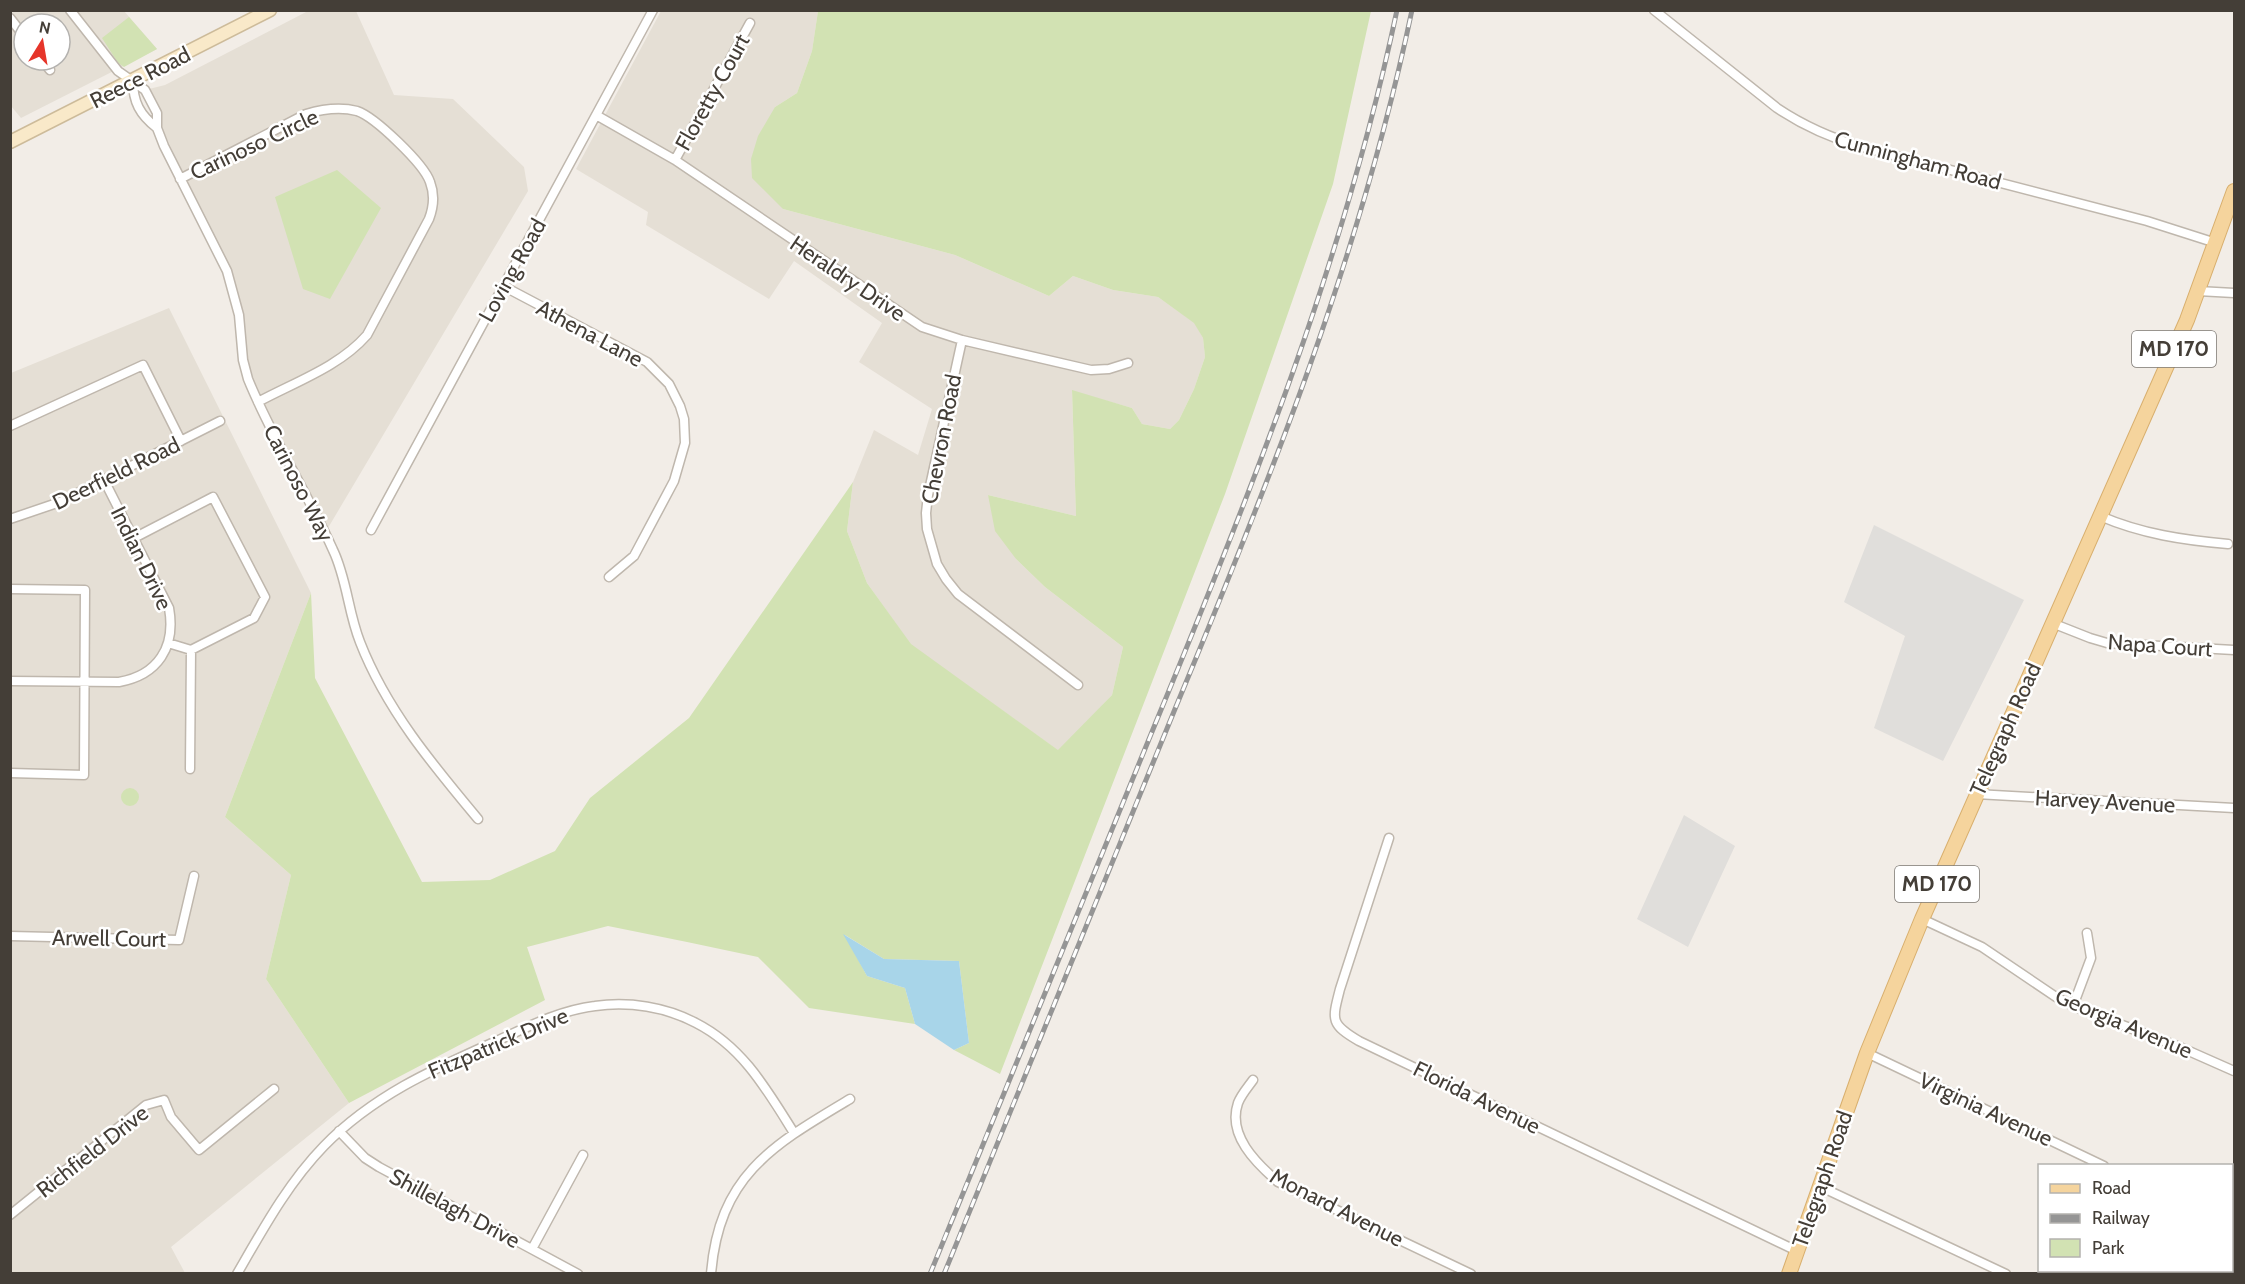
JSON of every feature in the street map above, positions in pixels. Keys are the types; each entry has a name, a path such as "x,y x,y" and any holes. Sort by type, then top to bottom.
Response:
{"main road":[{"name":"Reece Road","path":"10,142 270,10"},
{"name":"Telegraph Road","path":"1789,1274 1867,1053 1922,919 2198,291 2235,191"}],"street":[{"path":"10,16 13,10"},
{"path":"70,10 118,71 133,81"},
{"name":"Loving Road","path":"371,530 653,10"},
{"name":"Cunningham Road","path":"1654,10 1777,108 1821,133 1862,147 2114,213 2216,243"},
{"name":"Floretty Court","path":"675,160 750,23"},
{"name":"Carinoso Way","path":"133,81 133,97 146,120 157,128"},
{"name":"Carinoso Way","path":"133,81 145,90 157,113 157,128 227,271 238,315 243,360 248,379 335,553 351,616 376,680 406,728 478,819"},
{"name":"Carinoso Circle","path":"180,179 306,114 338,109 360,112 369,117 417,162 430,181 434,202 429,219 367,335 356,348 340,359 258,402"},
{"name":"Heraldry Drive","path":"596,115 675,160 905,317 940,335 1091,370 1109,369 1128,363"},
{"name":"Athena Lane","path":"503,286 647,362 669,384 680,406 684,419 685,443 674,482 634,556 609,577"},
{"path":"2198,291 2235,293"},
{"name":"Chevron Road","path":"962,340 928,495 927,530 931,547 946,579 958,594 1078,686"},
{"path":"10,426 143,365 181,441"},
{"name":"Deerfield Road","path":"10,519 60,502 220,421"},
{"name":"Indian Drive","path":"10,681 119,682 132,680 155,665 164,655 171,631 169,608 104,480"},
{"path":"134,538 213,497 265,597 254,618 192,650 168,643"},
{"path":"2100,516 2153,535 2228,544"},
{"path":"10,589 85,590 84,775 10,773"},
{"name":"Napa Court","path":"2052,623 2107,643 2235,650"},
{"path":"190,769 192,650"},
{"name":"Harvey Avenue","path":"1976,794 2235,808"},
{"name":"Florida Avenue","path":"1389,838 1340,989 1334,1014 1336,1024 1342,1031 1797,1251"},
{"name":"Arwell Court","path":"10,936 179,940 194,876"},
{"name":"Georgia Avenue","path":"1922,919 1982,947 2073,1006 2235,1071"},
{"path":"2073,1006 2091,958 2087,933"},
{"name":"Fitzpatrick Drive","path":"237,1274 280,1200 308,1163 339,1131 395,1089 423,1074 562,1013 579,1008 615,1004 636,1005 676,1014 696,1022 724,1040 755,1071 794,1133"},
{"name":"Virginia Avenue","path":"1867,1053 2100,1164"},
{"name":"Monard Avenue","path":"1254,1080 1239,1101 1236,1112 1237,1125 1241,1141 1251,1157 1263,1169 1278,1182 1471,1274"},
{"name":"Richfield Drive","path":"10,1215 146,1105 164,1100 171,1117 199,1150 274,1089"},
{"path":"711,1274 719,1230 739,1186 764,1155 794,1133 850,1099"},
{"name":"Shillelagh Drive","path":"339,1131 365,1158 379,1167 578,1274"},
{"path":"532,1249 583,1155"},
{"path":"1819,1186 2006,1274"}],"shaded area":[{"path":"10,11 124,11 157,49 21,118 11,106"},
{"path":"308,11 356,11 394,95 453,99 524,167 528,191 325,533 265,416 240,338 219,254 145,90 165,85"},
{"path":"661,11 818,11 812,51 797,93 775,107 783,209 955,255 1049,296 1073,276 1113,290 1158,297 1195,323 1203,338 1205,357 1194,389 1179,420 1170,429 1142,424 1132,408 1072,391 1076,516 988,495 1016,559 1045,587 1123,647 1112,695 1059,751 911,645 867,583 847,531 853,482 874,430 918,455 932,409 859,362 882,323 794,261 769,299 646,225 648,212 576,169"},
{"path":"169,308 311,593 225,817 291,875 266,979 349,1103 171,1247 185,1273 11,1274 11,373"},
{"path":"1874,525 2024,600 1943,761 1874,728 1905,636 1844,602"},
{"path":"1684,815 1735,846 1688,947 1637,919"}],"green space":[{"path":"818,11 1371,11 1333,184 1225,494 1000,1074 954,1050 969,1043 959,961 884,959 845,935 867,976 905,988 915,1024 809,1008 758,957 608,926 527,947 545,1000 349,1103 266,979 291,875 225,817 311,593 315,678 422,882 490,880 555,851 590,798 689,718 853,482 847,531 867,583 911,644 1058,750 1112,695 1123,647 1045,587 1016,559 995,531 988,495 1076,516 1072,390 1132,408 1142,424 1170,429 1179,420 1194,389 1205,357 1203,338 1194,323 1158,297 1113,290 1073,276 1049,296 955,255 783,209 752,178 751,159 758,136 775,107 797,93 812,51"},
{"path":"129,17 157,49 124,67 118,63 102,38"},
{"path":"337,170 381,208 330,299 303,289 275,197"},
{"path":"130,788 136,791 139,797 136,803 130,806 124,803 121,797 124,791"}],"water":[{"path":"843,934 884,959 959,961 969,1043 954,1050 915,1024 905,988 867,976"}],"railway":[{"path":"930,1274 1192,635 1261,460 1293,372 1351,193 1376,102 1397,10"},
{"path":"944,1274 1278,452 1340,278 1367,190 1412,10"}]}
